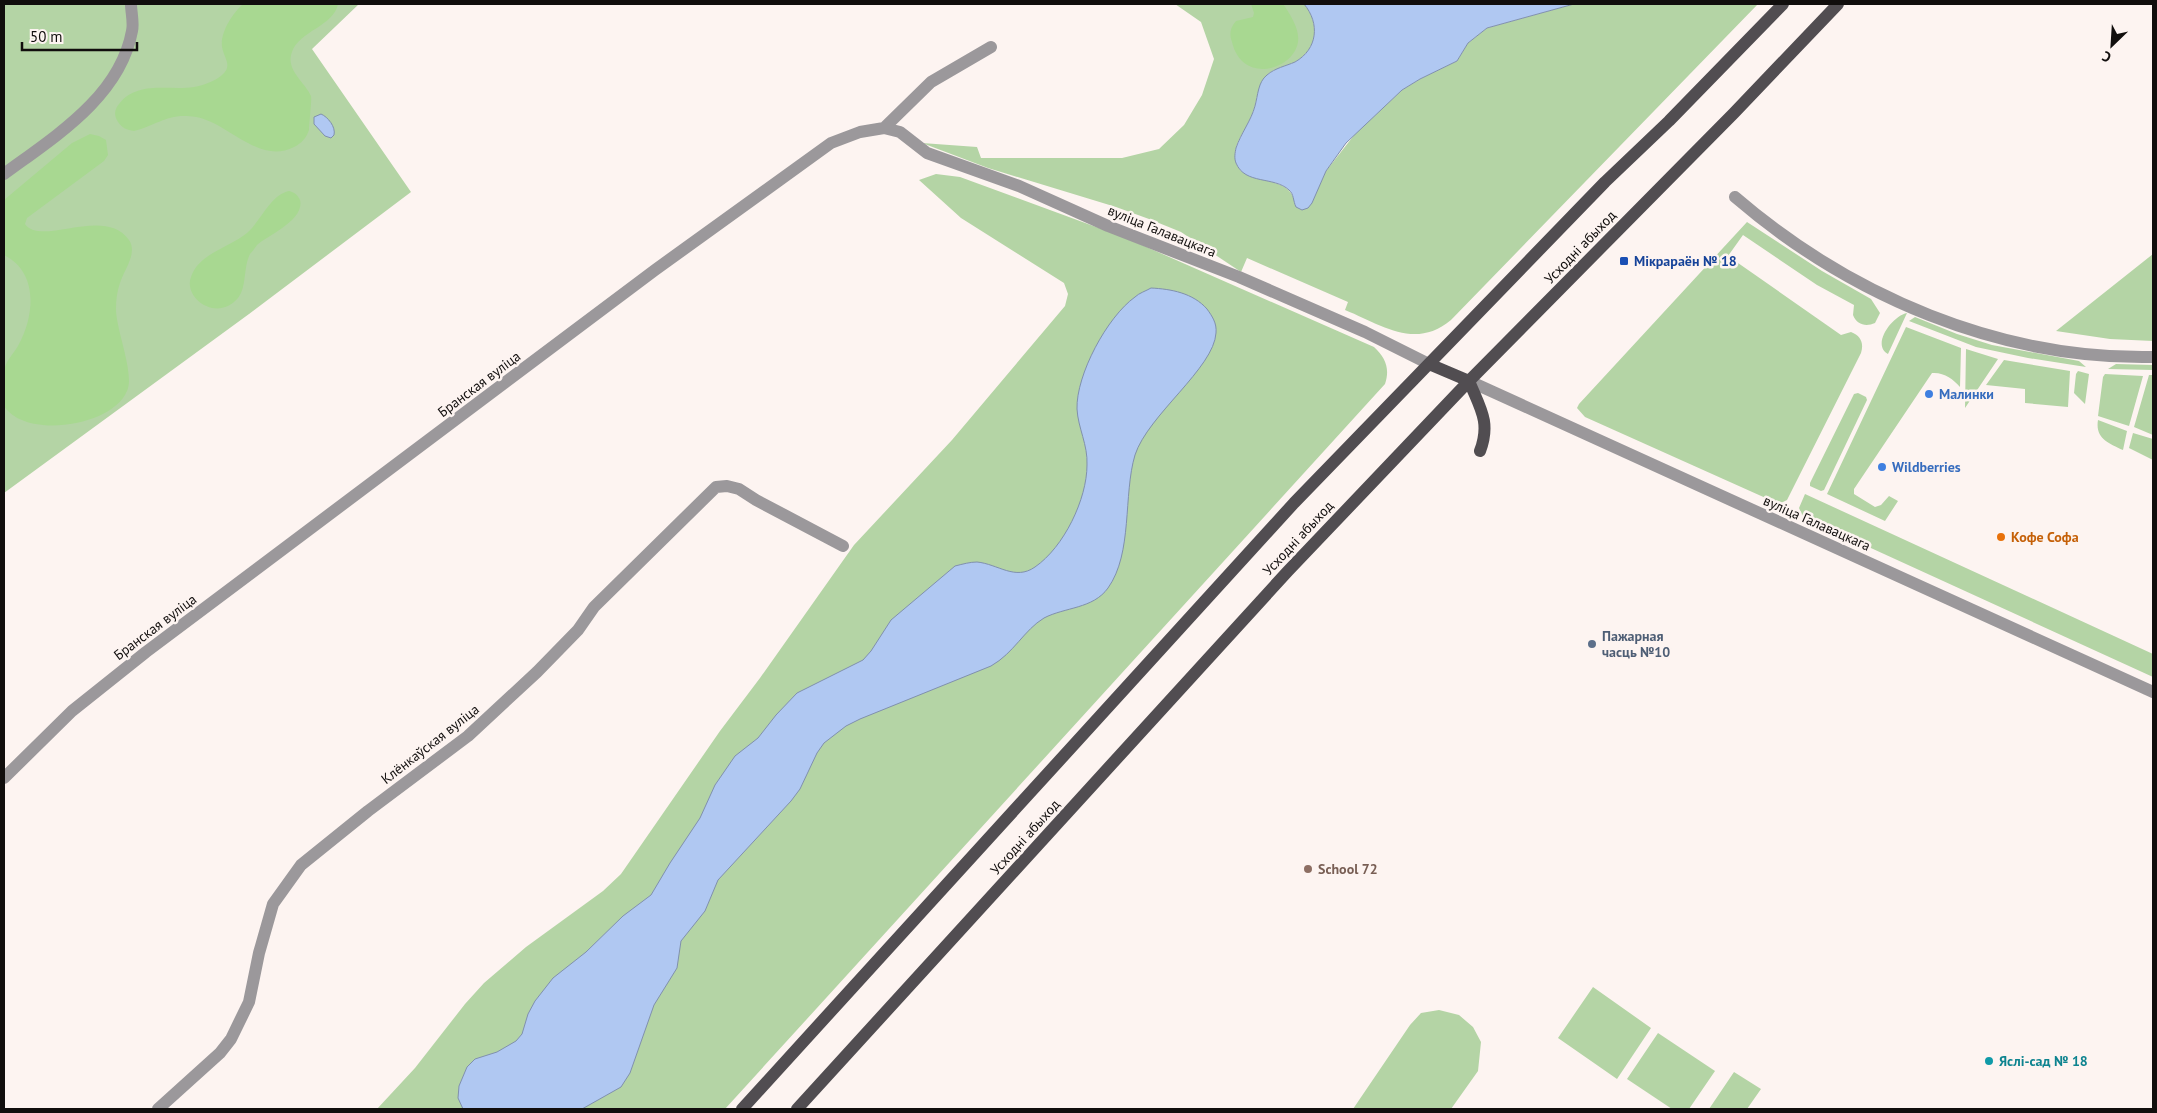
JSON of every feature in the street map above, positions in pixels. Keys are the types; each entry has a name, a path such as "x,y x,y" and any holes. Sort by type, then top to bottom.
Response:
{"main road":[{"name":"Усходні абыход","path":"742,1109 1294,503 1598,189 1669,121 1783,4"},
{"name":"Усходні абыход","path":"797,1109 1288,571 1469,381 1734,113 1838,4"},
{"path":"1429,364 1469,381 1486,425 1485,437 1480,450"}],"street":[{"path":"4,174 61,133 98,98 124,59 133,29 130,4"},
{"path":"884,128 931,82 991,47"},
{"name":"вуліца Галавацкага","path":"884,128 900,132 927,153 1019,186 1108,226 1238,277 1356,328 1429,364"},
{"name":"Бранская вуліца","path":"4,778 72,711 146,652 670,259 831,143 860,132 884,128"},
{"path":"1735,197 1751,212 1837,269 1913,309 1962,327 2009,341 2098,356 2153,357"},
{"name":"вуліца Галавацкага","path":"1469,381 2153,692"},
{"name":"Клёнкаўская вуліца","path":"158,1109 220,1053 231,1039 249,1002 259,953 273,904 301,865 468,736 537,672 578,630 594,607 716,488 727,486 739,489 756,500 844,546"}],"green space":[{"path":"4,4 359,4 312,49 411,192 249,314 4,493"},
{"path":"243,4 338,4 330,18 302,39 292,52 291,64 293,70 311,96 309,130 301,142 294,147 281,151 269,151 256,147 208,121 186,116 170,118 134,131 121,126 116,117 116,109 119,104 135,92 154,88 194,87 216,79 225,72 227,62 222,47 223,35 231,18"},
{"path":"1175,4 1304,4 1309,11 1314,27 1312,43 1303,57 1273,71 1263,79 1253,112 1235,150 1237,166 1244,173 1284,186 1291,193 1295,203 1313,199 1326,171 1355,134 1402,90 1457,61 1468,43 1487,28 1574,4 1758,4 1451,320 1438,329 1411,334 1385,328 1345,310 1348,302 1247,258 1241,272 1181,232 1149,219 988,168 922,143 977,147 981,158 1122,158 1159,149 1184,125 1202,95 1214,59 1201,22"},
{"path":"1251,4 1283,4 1294,22 1298,42 1294,52 1278,66 1267,69 1256,68 1246,64 1238,55 1231,39 1232,26 1236,21 1253,17 1254,13"},
{"path":"90,134 106,140 108,155 104,161 27,218 25,224 33,230 45,231 105,226 118,230 129,240 132,250 131,256 119,286 116,309 129,374 129,383 127,391 119,403 105,413 88,420 49,425 31,423 15,417 4,406 4,371 24,332 28,320 30,295 28,283 23,272 15,262 4,255 4,200 72,143"},
{"path":"936,174 960,177 1126,238 1374,347 1386,364 1385,384 725,1109 377,1109 415,1068 465,1004 484,983 526,947 603,891 621,874 720,731 854,545 952,440 1065,306 1068,294 1064,283 961,218 919,180"},
{"path":"289,191 296,194 300,200 297,214 284,226 257,245 250,254 241,294 230,305 221,308 212,308 204,305 192,293 190,285 195,269 207,256 247,233 276,198 282,193"},
{"path":"1747,222 1822,271 1871,299 1880,313 1875,323 1865,325 1859,323 1853,315 1854,305 1817,285 1743,235 1728,256 1841,335 1851,332 1862,343 1861,353 1787,500 1779,504 1585,417 1577,408"},
{"path":"2153,254 2153,341 2110,339 2056,331"},
{"path":"1907,313 1888,354 1883,350 1882,344 1885,331 1895,319"},
{"path":"1915,317 1957,334 1992,345 2079,361 2086,367 2028,358 1976,347 1909,321"},
{"path":"1906,327 1961,348 1960,387 1948,377 1932,373 1854,489 1854,494 1875,507 1881,505 1889,496 1898,501 1885,521 1827,494"},
{"path":"1966,349 1998,359 1965,408"},
{"path":"2004,360 2070,371 2068,407 2025,403 2025,389 1986,385"},
{"path":"2116,364 2153,365 2153,370 2108,369"},
{"path":"2078,371 2089,374 2085,404 2074,393"},
{"path":"2105,374 2143,376 2129,426 2098,416"},
{"path":"2149,375 2153,375 2153,435 2134,427"},
{"path":"1858,393 1866,397 1867,400 1824,490 1821,491 1810,486 1810,483 1854,394"},
{"path":"2098,420 2127,431 2123,450 2101,436"},
{"path":"2133,433 2153,439 2153,460 2129,448"},
{"path":"1805,494 2153,654 2153,677 1803,517 1799,508"},
{"path":"1593,987 1651,1028 1617,1079 1558,1038"},
{"path":"1439,1010 1459,1015 1473,1027 1481,1042 1478,1071 1451,1109 1353,1109 1410,1025 1421,1013"},
{"path":"1658,1033 1715,1071 1689,1109 1672,1109 1627,1079"},
{"path":"1734,1072 1761,1089 1747,1109 1709,1109"}],"water":[{"path":"1304,4 1574,4 1487,28 1468,43 1457,61 1402,90 1346,143 1326,171 1312,203 1308,208 1302,210 1296,207 1292,194 1283,186 1246,175 1240,170 1235,156 1236,148 1255,106 1264,78 1273,71 1303,57 1312,43 1314,35 1313,19"},
{"path":"321,114 333,126 334,135 331,138 325,136 314,124 314,117"},
{"path":"1151,288 1174,291 1195,299 1211,314 1215,323 1216,333 1212,347 1204,361 1153,424 1135,455 1131,471 1121,558 1116,574 1108,588 1102,595 1087,604 1044,618 1006,655 991,666 860,719 846,726 824,743 817,753 800,789 718,880 705,911 681,941 677,968 654,1005 630,1073 621,1087 582,1109 463,1109 458,1098 459,1086 467,1067 475,1059 497,1052 516,1041 522,1034 528,1014 535,1001 553,978 586,952 623,916 651,895 700,818 715,785 735,756 758,738 797,693 863,660 891,620 955,566 977,562 1013,572 1020,572 1028,571 1046,558 1064,535 1072,521 1083,492 1087,458 1077,409 1078,395 1088,364 1104,332 1114,318 1124,306"}],"place":[{"name":"Мікрараён № 18","path":"1624,261"},
{"name":"Малинки","path":"1929,394"},
{"name":"Wildberries","path":"1882,467"},
{"name":"Кофе Софа","path":"2001,537"},
{"name":"Пажарная часць №10","path":"1592,644"},
{"name":"School 72","path":"1308,869"},
{"name":"Яслі-сад № 18","path":"1989,1061"}]}
